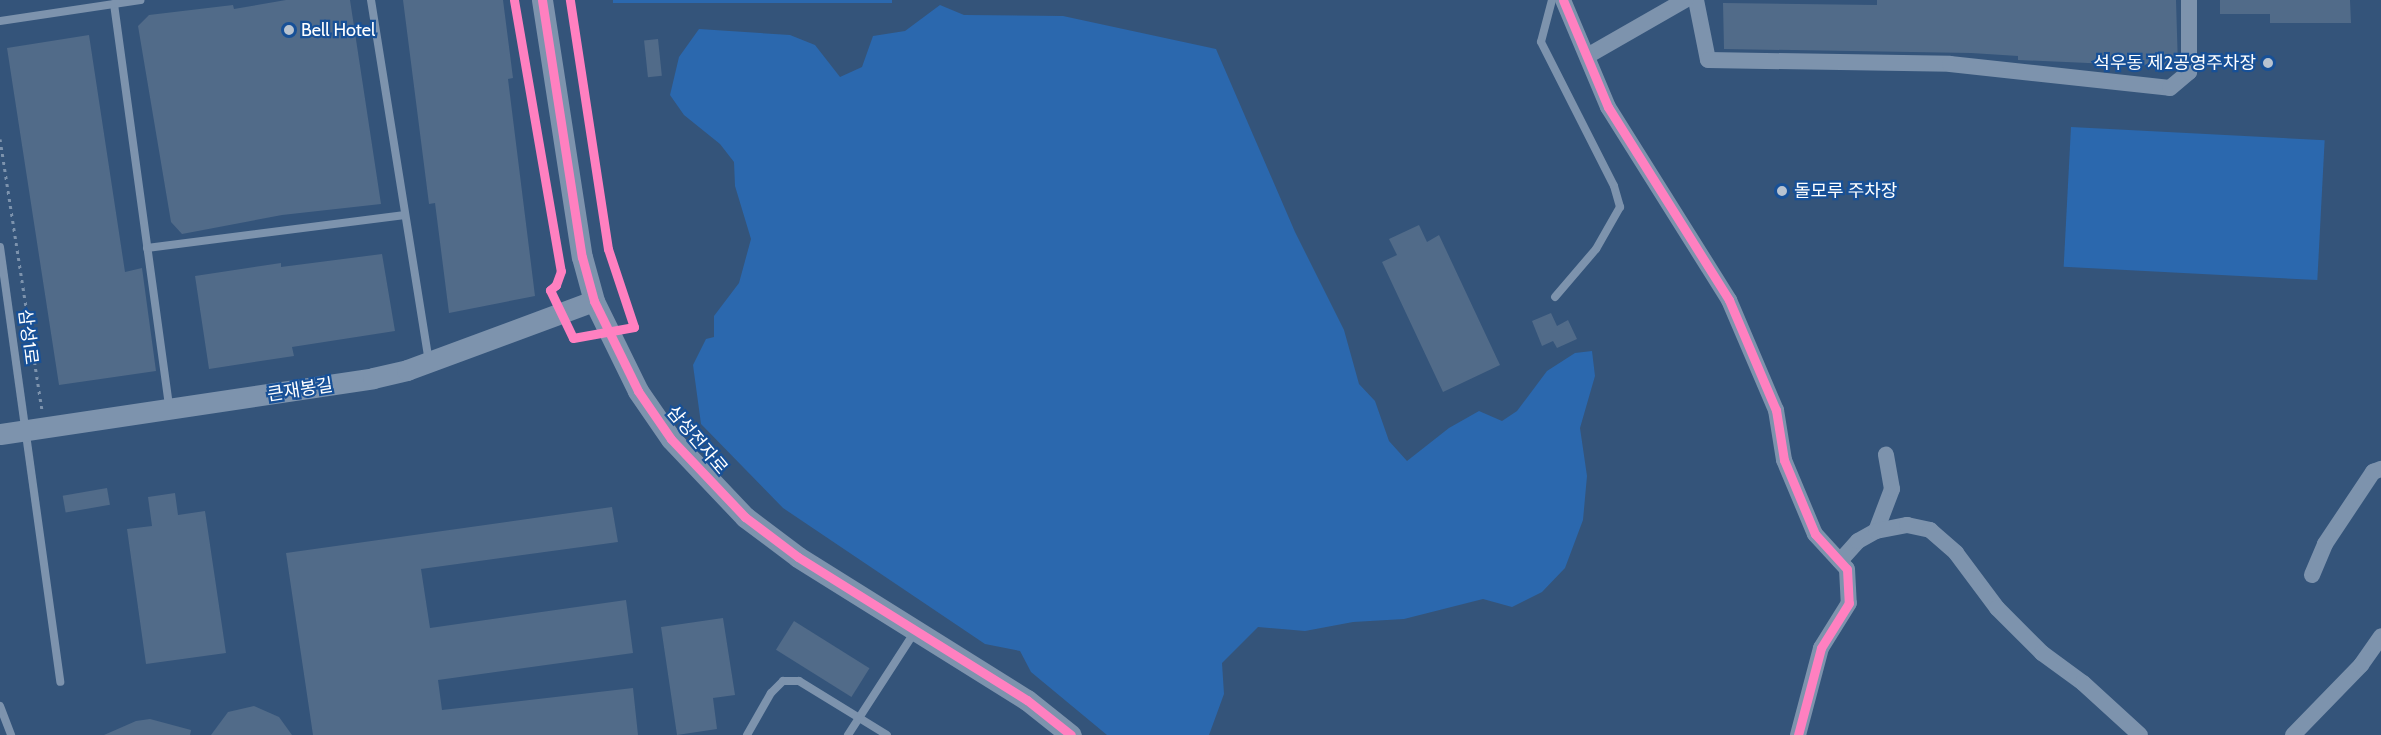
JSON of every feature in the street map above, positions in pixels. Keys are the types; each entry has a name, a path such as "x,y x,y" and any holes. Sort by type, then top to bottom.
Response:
{"street":[{"name":"삼성전자로","path":"542,0 582,257 594,301 638,392 671,439 745,517 798,557 1027,700 1071,735"},
{"path":"1563,0 1589,55 1608,107 1730,300 1776,410 1784,460 1815,534 1847,569 1849,603 1821,648 1798,735"},
{"path":"1589,55 1684,0"},
{"path":"1696,0 1708,60 1950,64 2170,88 2189,72 2189,0"},
{"name":"큰재봉길","path":"0,434 334,385 429,362 594,301"},
{"path":"1876,531 1892,489 1886,455"},
{"path":"2312,575 2325,544 2373,472 2381,469"},
{"path":"1840,561 1858,541 1876,531 1906,525 1930,530 1956,553 1997,608 2042,653 2083,683 2140,735"},
{"path":"2293,735 2361,664 2381,636"}],"lane":[{"path":"0,21 140,0"},
{"path":"371,0 429,362"},
{"path":"1552,0 1541,42 1614,186 1620,207 1596,249 1555,297"},
{"path":"114,4 170,410"},
{"path":"147,248 405,215"},
{"name":"삼성1로","path":"0,247 60,682"},
{"path":"848,735 861,720 917,630"},
{"path":"747,735 757,713 783,681 799,681 887,735"},
{"path":"0,706 11,735"}],"path":[{"path":"0,139 40,407 47,414"}],"shaded area":[{"path":"613,0 892,0 892,3 613,3"},
{"path":"940,5 964,15 1063,16 1216,49 1295,232 1344,330 1359,384 1375,401 1389,441 1407,461 1449,428 1479,411 1502,421 1517,411 1547,371 1575,353 1592,351 1595,376 1580,428 1587,476 1583,520 1565,568 1542,592 1512,607 1483,599 1404,619 1353,622 1305,631 1258,627 1222,663 1224,694 1209,735 1107,735 1031,672 1020,651 985,644 783,508 701,424 693,365 706,339 714,337 714,316 739,283 751,239 735,186 734,162 720,144 684,115 670,95 679,57 699,29 790,35 815,45 840,77 862,67 873,36 905,31"},
{"path":"2071,127 2325,140 2317,280 2064,267"}],"building":[{"path":"286,0 350,0 381,204 282,215 182,234 171,222 138,26 149,15 233,5 234,9"},
{"path":"403,0 503,0 513,78 508,79 535,296 449,313 435,203 429,204"},
{"path":"1877,0 2176,0 2178,67 2018,60 2018,56 1971,53 1724,49 1723,3 1877,5"},
{"path":"2220,0 2350,0 2351,23 2270,23 2270,14 2220,14"},
{"path":"89,35 125,272 142,268 156,371 59,385 7,48"},
{"path":"658,39 662,76 648,77 644,40"},
{"path":"1419,225 1427,242 1439,235 1500,365 1443,392 1382,262 1397,255 1389,239"},
{"path":"382,254 395,331 292,347 294,356 209,369 195,276 281,263 281,267"},
{"path":"1551,313 1557,326 1568,320 1577,339 1557,348 1553,341 1542,346 1532,321"},
{"path":"107,488 110,505 66,513 63,496"},
{"path":"175,493 178,515 205,511 226,653 146,664 127,529 152,526 148,497"},
{"path":"612,507 618,542 421,569 430,628 626,600 633,653 438,680 442,710 633,688 638,735 313,735 286,553"},
{"path":"723,618 735,695 713,698 717,729 677,735 661,627"},
{"path":"794,621 869,668 851,697 776,650"},
{"path":"254,706 279,717 292,735 211,735 228,712"},
{"path":"150,719 191,730 190,735 104,735 136,721"}],"cycle path":[{"path":"514,0 561,271 556,285 550,290 573,338 634,327 608,249 570,0"},
{"path":"542,0 582,257 594,301 638,391 671,439 745,517 798,557 1027,700 1071,735"},
{"path":"1563,0 1608,107 1729,300 1776,410 1784,460 1815,534 1847,569 1849,603 1821,648 1798,735"}],"place":[{"name":"Bell Hotel","path":"289,30"},
{"name":"석우동 제2공영주차장","path":"2268,63"},
{"name":"돌모루 주차장","path":"1782,191"}]}
